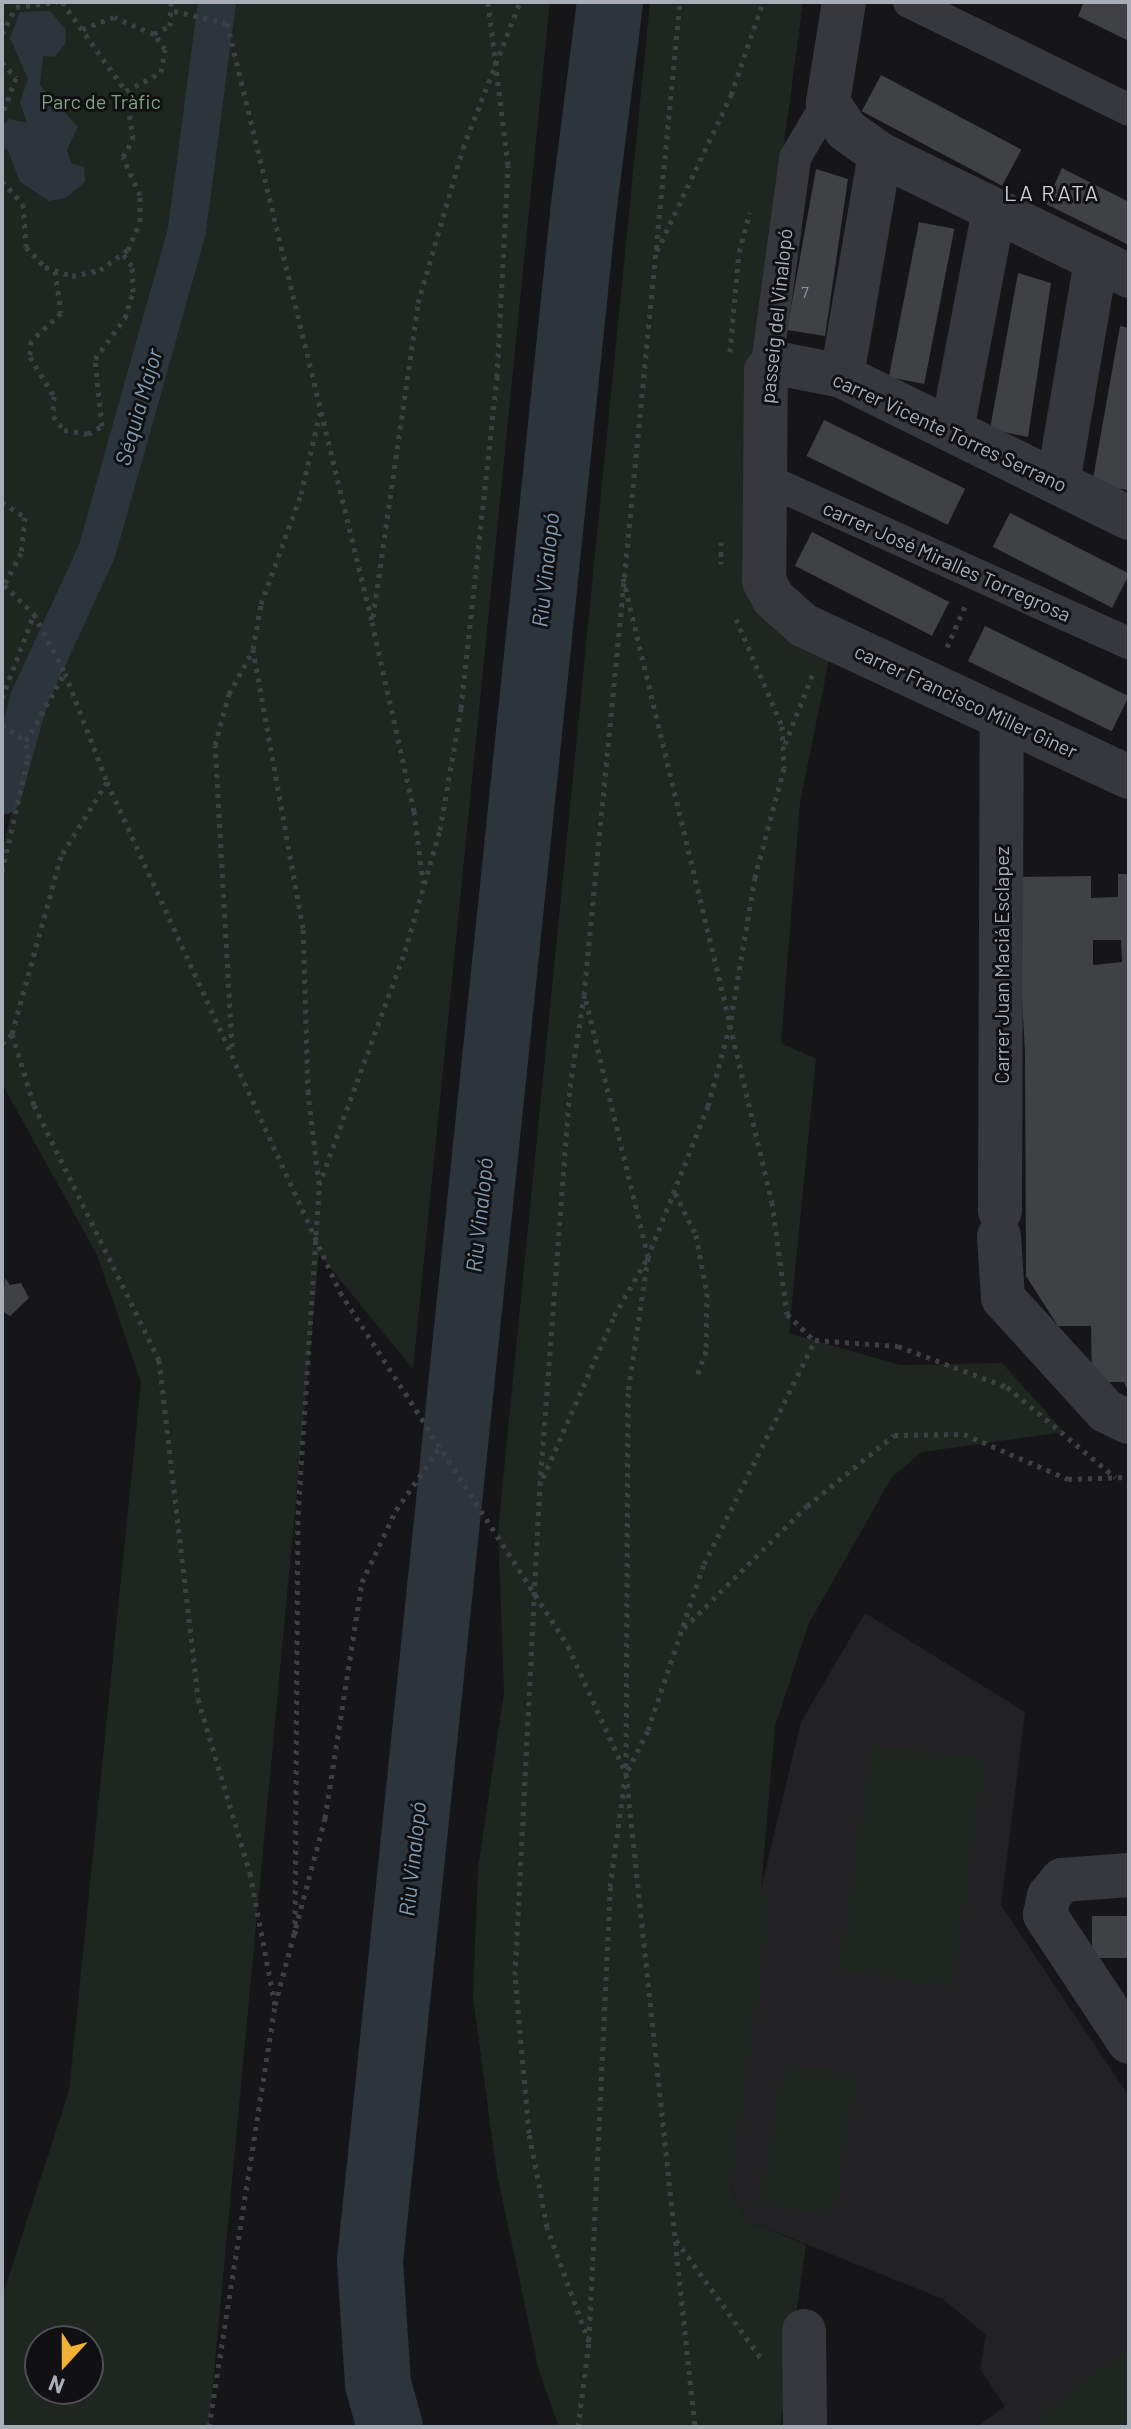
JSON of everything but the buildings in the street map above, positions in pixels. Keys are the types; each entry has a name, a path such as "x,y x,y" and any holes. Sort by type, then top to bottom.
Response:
{"street":[{"name":"passeig del Vinalopó","path":"815,631 764,581 766,371 795,158 828,102 844,2"},
{"path":"909,2 1129,110"},
{"path":"828,102 846,130 880,154 1112,268 1058,483"},
{"path":"842,376 880,154"},
{"path":"952,430 994,210"},
{"name":"carrer Vicente Torres Serrano","path":"766,371 786,365 842,376 1129,518"},
{"name":"carrer José Miralles Torregrosa","path":"765,479 1129,643"},
{"name":"carrer Francisco Miller Giner","path":"815,631 1129,777"},
{"name":"Carrer Juan Maciá Esclapez","path":"1002,718 999,1224 1003,1298 1106,1411 1129,1422"},
{"path":"1129,1875 1062,1880 1049,1896 1045,1915 1052,1931 1111,1987 1129,2042"},
{"path":"804,2331 805,2427"}],"path":[{"path":"2,34 15,4 60,2 82,29 126,91 133,139 123,157 140,195 140,222 123,254 100,270 72,276 55,270 26,247 23,204 3,185"},
{"path":"154,34 170,26 174,11 171,2"},
{"path":"319,1185 440,830 461,708 497,377 508,165 488,2"},
{"path":"372,622 418,303 463,148 520,2"},
{"path":"589,2342 547,2227 529,2133 515,1975 540,1485 570,1087 584,995 622,573 680,2"},
{"path":"655,255 731,95 763,2"},
{"path":"174,11 227,23 372,622 414,811 423,887"},
{"path":"82,29 114,17 154,34 165,49 161,72 126,91"},
{"path":"2,62 16,78 2,115"},
{"path":"55,270 61,313 31,341 30,357 54,396 53,416 64,430 88,434 102,426 95,359 125,318 133,292 132,266 123,254"},
{"path":"232,1049 215,745 229,694 253,649 261,604 301,494 321,410"},
{"path":"2,502 25,517 21,553 3,587 34,614 65,673 107,782 232,1049 319,1253 340,1292 568,1646 626,1774"},
{"path":"622,573 772,1202 787,1314 815,1340 898,1346 1007,1387 1115,1477"},
{"path":"956,652 946,646 980,575"},
{"path":"2,698 34,614"},
{"path":"783,749 815,631"},
{"path":"253,649 303,928 308,1093 319,1185 319,1253 298,1514 295,1934"},
{"path":"2,872 28,758 26,741 65,673"},
{"path":"2,725 26,741"},
{"path":"2,1044 12,1034 61,856 107,782"},
{"path":"584,995 648,1257 628,1393 626,1774 695,2427"},
{"path":"540,1485 614,1316 648,1257 674,1192 730,1025"},
{"path":"12,1034 34,1105 159,1360 198,1699 250,1873 275,2005"},
{"path":"674,1192 696,1235 707,1293 706,1351 696,1379"},
{"path":"578,2427 589,2342 610,1887 626,1774 648,1730 680,1631 711,1550 815,1340"},
{"path":"680,1631 816,1497 894,1435 964,1434 1068,1479 1129,1477"},
{"path":"209,2427 275,2005 325,1818 352,1628 376,1547 441,1446"},
{"path":"675,2239 742,2323 771,2375"}],"shaded area":[{"path":"50,11 66,30 65,44 54,57 43,56 40,85 78,127 67,150 71,163 84,167 85,182 66,198 49,201 20,182 8,150 2,148 2,127 9,119 27,123 20,102 28,79 10,38 20,12"},
{"path":"865,1613 1025,1712 1001,1905 1129,2096 1129,2427 977,2427 1005,2406 980,2369 986,2335 943,2299 746,2220 730,2186 761,1889 801,1722"}],"green space":[{"name":"Parc de Tràfic","path":"2,2 550,2 413,1369 319,1254 209,2427 2,2427 2,2297 69,2091 141,1382 97,1255 2,1084 2,850 20,780 2,775"},
{"path":"650,2 803,2 758,338 759,606 831,650 800,803 781,1043 816,1059 789,1333 900,1365 1002,1363 1064,1432 922,1452 892,1477 809,1623 775,1726 761,1889 770,1902 730,2186 746,2220 806,2245 780,2427 559,2427 539,2371 497,2174 473,1997 478,1869 504,1692 498,1530"},
{"path":"872,1744 984,1760 952,1986 840,1971"},
{"path":"785,2063 857,2076 832,2217 760,2204"},
{"path":"1129,2350 1129,2427 1046,2427 1037,2415"}],"waterway":[{"name":"Séquia Major","path":"2,796 29,699 97,551 187,230 217,2"},
{"name":"Riu Vinalopó","path":"390,2427 378,2384 370,2261 583,213 610,2"}],"district":[{"name":"LA RATA","path":"1052,193"}]}
